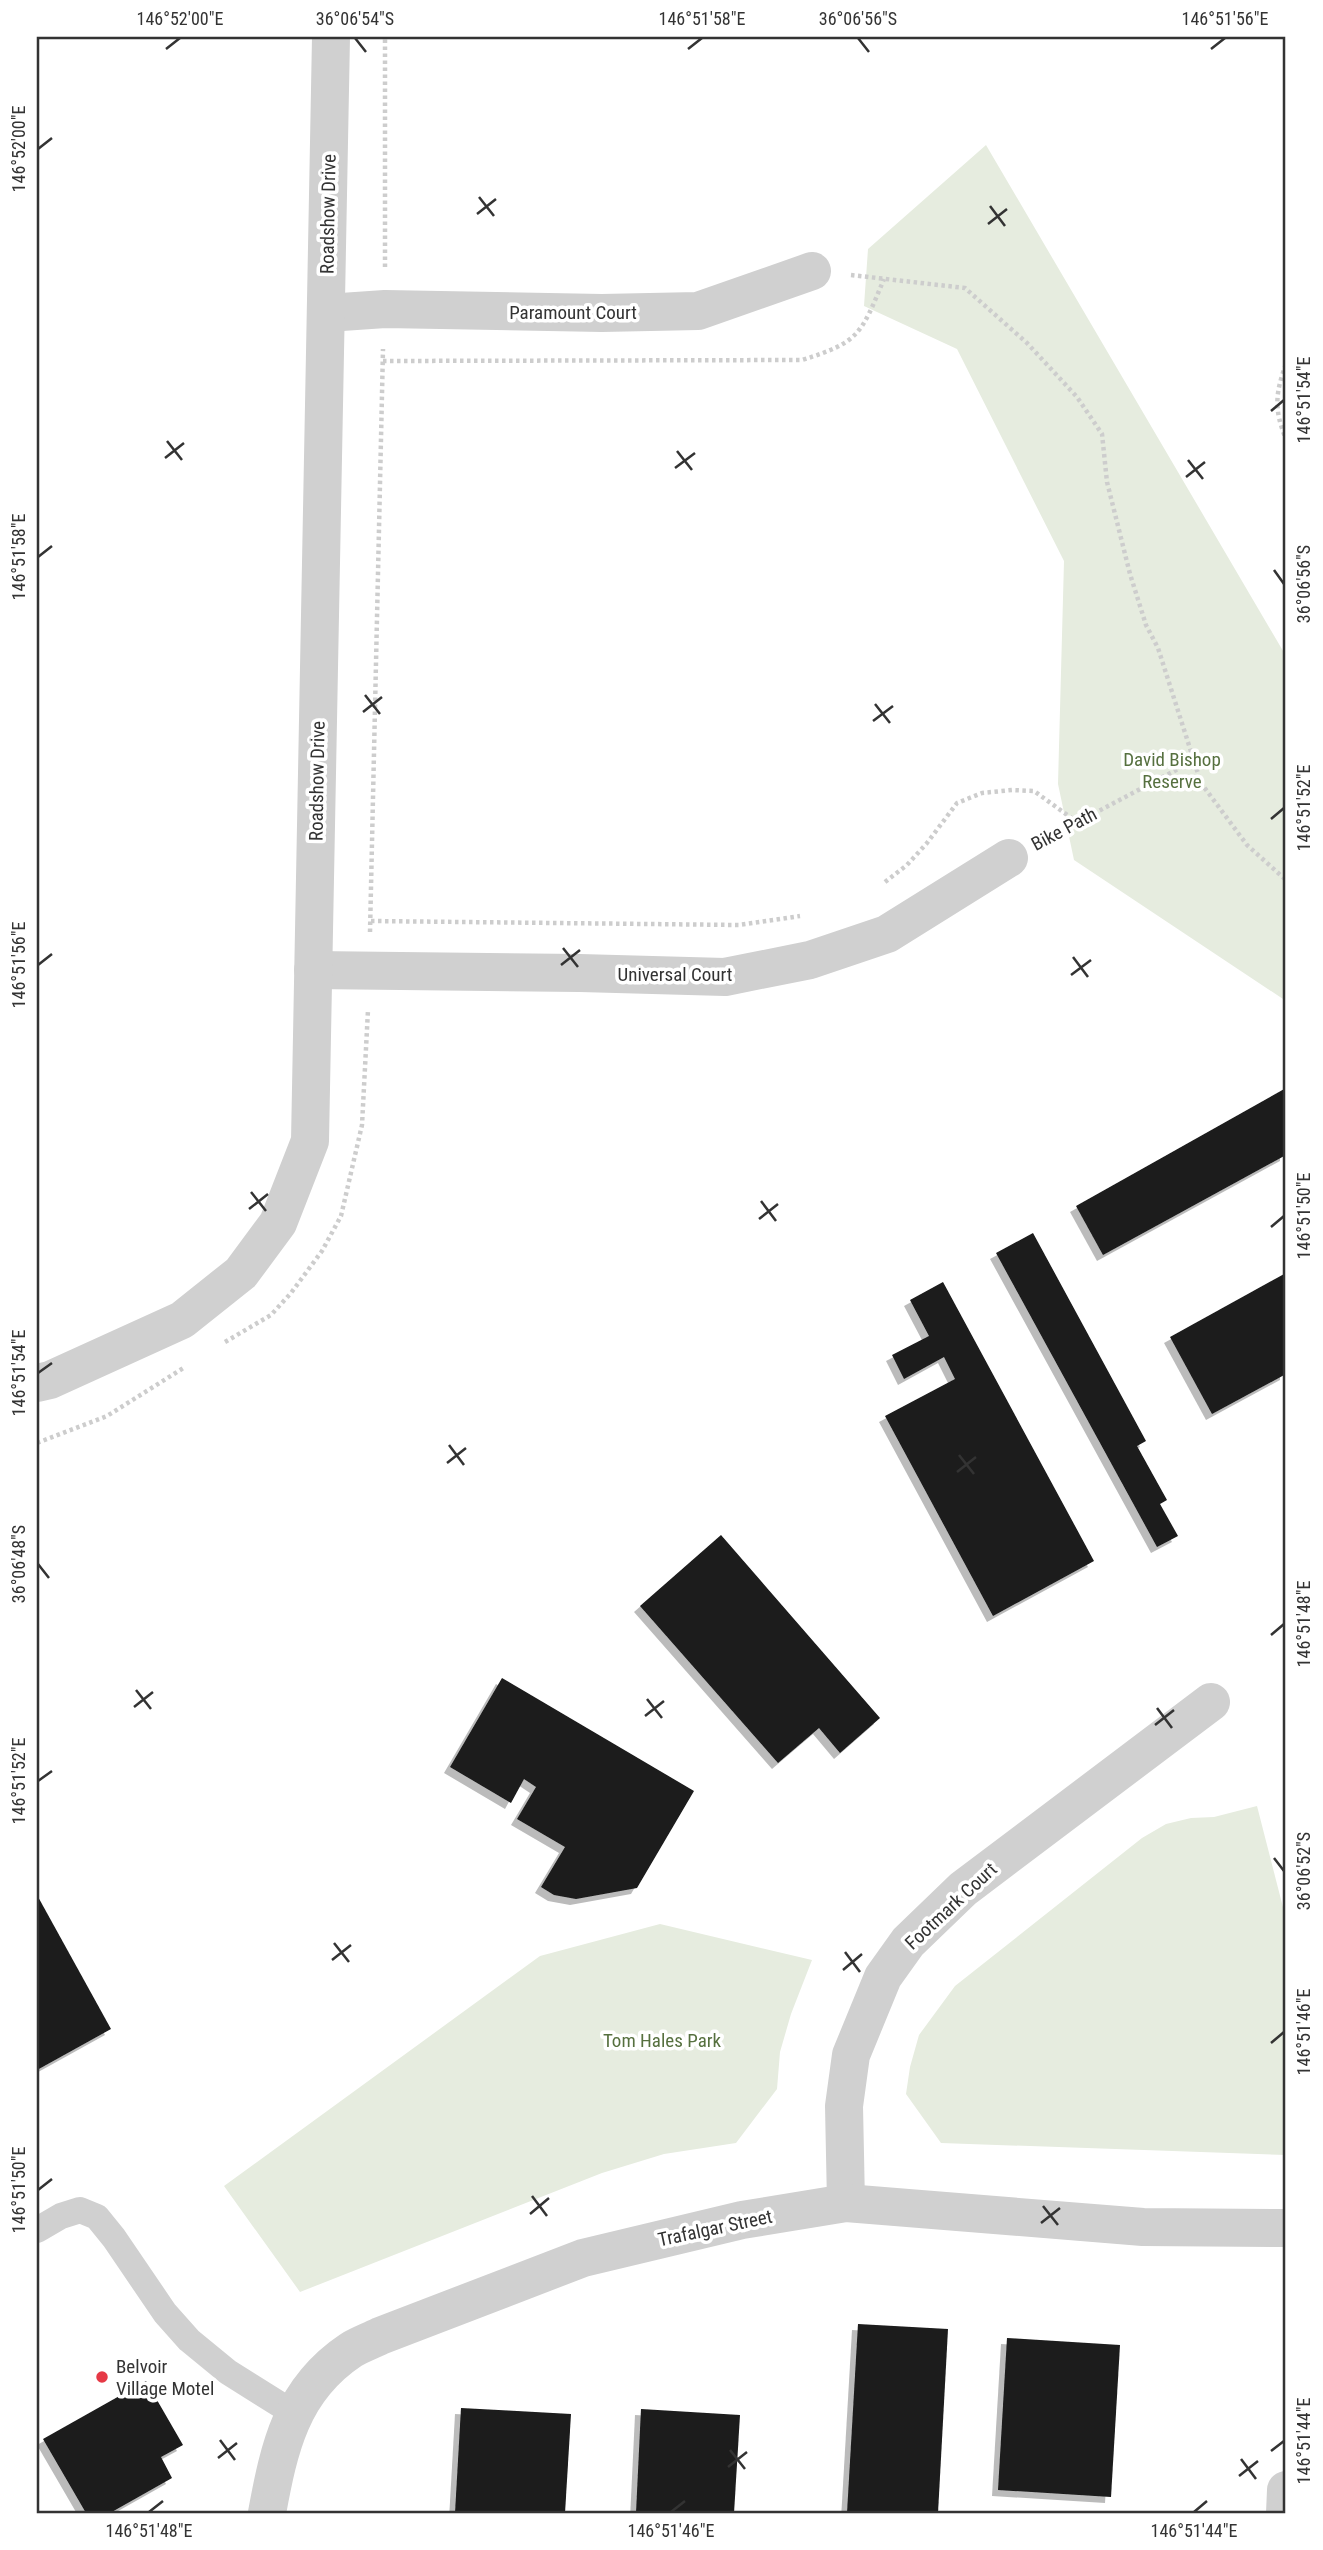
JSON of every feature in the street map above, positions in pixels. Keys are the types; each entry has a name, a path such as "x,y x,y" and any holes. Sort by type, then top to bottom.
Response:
{"street":[{"name":"Roadshow Drive","path":"37,1383 50,1380 182,1320 241,1273 278,1223 310,1140 331,37"},
{"name":"Paramount Court","path":"327,313 385,309 602,313 698,311 812,271"},
{"name":"Universal Court","path":"313,970 725,977 810,960 887,934 1009,858"},
{"name":"Footmark Court","path":"846,2203 844,2106 851,2055 889,1968 908,1942 963,1889 1211,1702"},
{"name":"Trafalgar Street","path":"267,2513 286,2431 305,2396 324,2372 351,2350 583,2258 742,2220 846,2203 1143,2227 1286,2228"},
{"path":"1285,2513 1286,2490"}],"lane":[{"path":"37,2230 61,2216 80,2210 97,2217 165,2313 189,2340 228,2372 295,2414"}],"path":[{"path":"812,271 965,288 1027,343 1077,397 1102,434 1107,482 1130,574 1146,625 1158,648 1201,783 1247,845 1286,880"},
{"path":"1286,364 1276,402 1278,418 1286,439"},
{"name":"Bike Path","path":"1009,858 1195,760"},
{"path":"879,886 907,865 928,843 957,803 982,793 1012,790 1034,792 1076,822"},
{"path":"371,921 739,925 802,916"}],"green space":[{"name":"David Bishop Reserve","path":"986,145 1286,656 1286,1001 1074,860 1058,784 1064,561 957,349 864,306 868,249"},
{"path":"1257,1806 1286,1919 1286,2155 941,2143 906,2094 919,2035 955,1986 1142,1838 1166,1824 1191,1818 1214,1817"},
{"name":"Tom Hales Park","path":"660,1924 812,1960 780,2052 777,2089 736,2143 664,2154 602,2173 300,2292 224,2186 540,1956"}],"building":[{"path":"1286,1088 1286,1155 1103,1255 1076,1206"},
{"path":"1033,1233 1146,1441 1137,1446 1167,1500 1160,1504 1178,1536 1157,1547 996,1253"},
{"path":"1286,1273 1286,1374 1212,1414 1170,1337"},
{"path":"943,1282 1094,1561 993,1616 885,1416 955,1379 944,1357 904,1379 892,1355 929,1336 910,1300"},
{"path":"721,1535 880,1718 840,1753 819,1728 778,1763 640,1606"},
{"path":"502,1678 694,1791 637,1888 576,1899 554,1895 541,1887 565,1847 517,1819 536,1787 524,1779 511,1803 450,1767"},
{"path":"37,1895 111,2029 37,2070"},
{"path":"858,2324 948,2329 938,2513 847,2513"},
{"path":"1007,2338 1120,2345 1111,2497 998,2490"},
{"path":"146,2381 183,2445 161,2457 172,2478 110,2513 86,2513 43,2439"},
{"path":"461,2408 571,2414 565,2513 455,2513"},
{"path":"641,2409 740,2415 734,2513 636,2513"}],"place":[{"name":"Belvoir Village Motel","path":"102,2377"}]}
